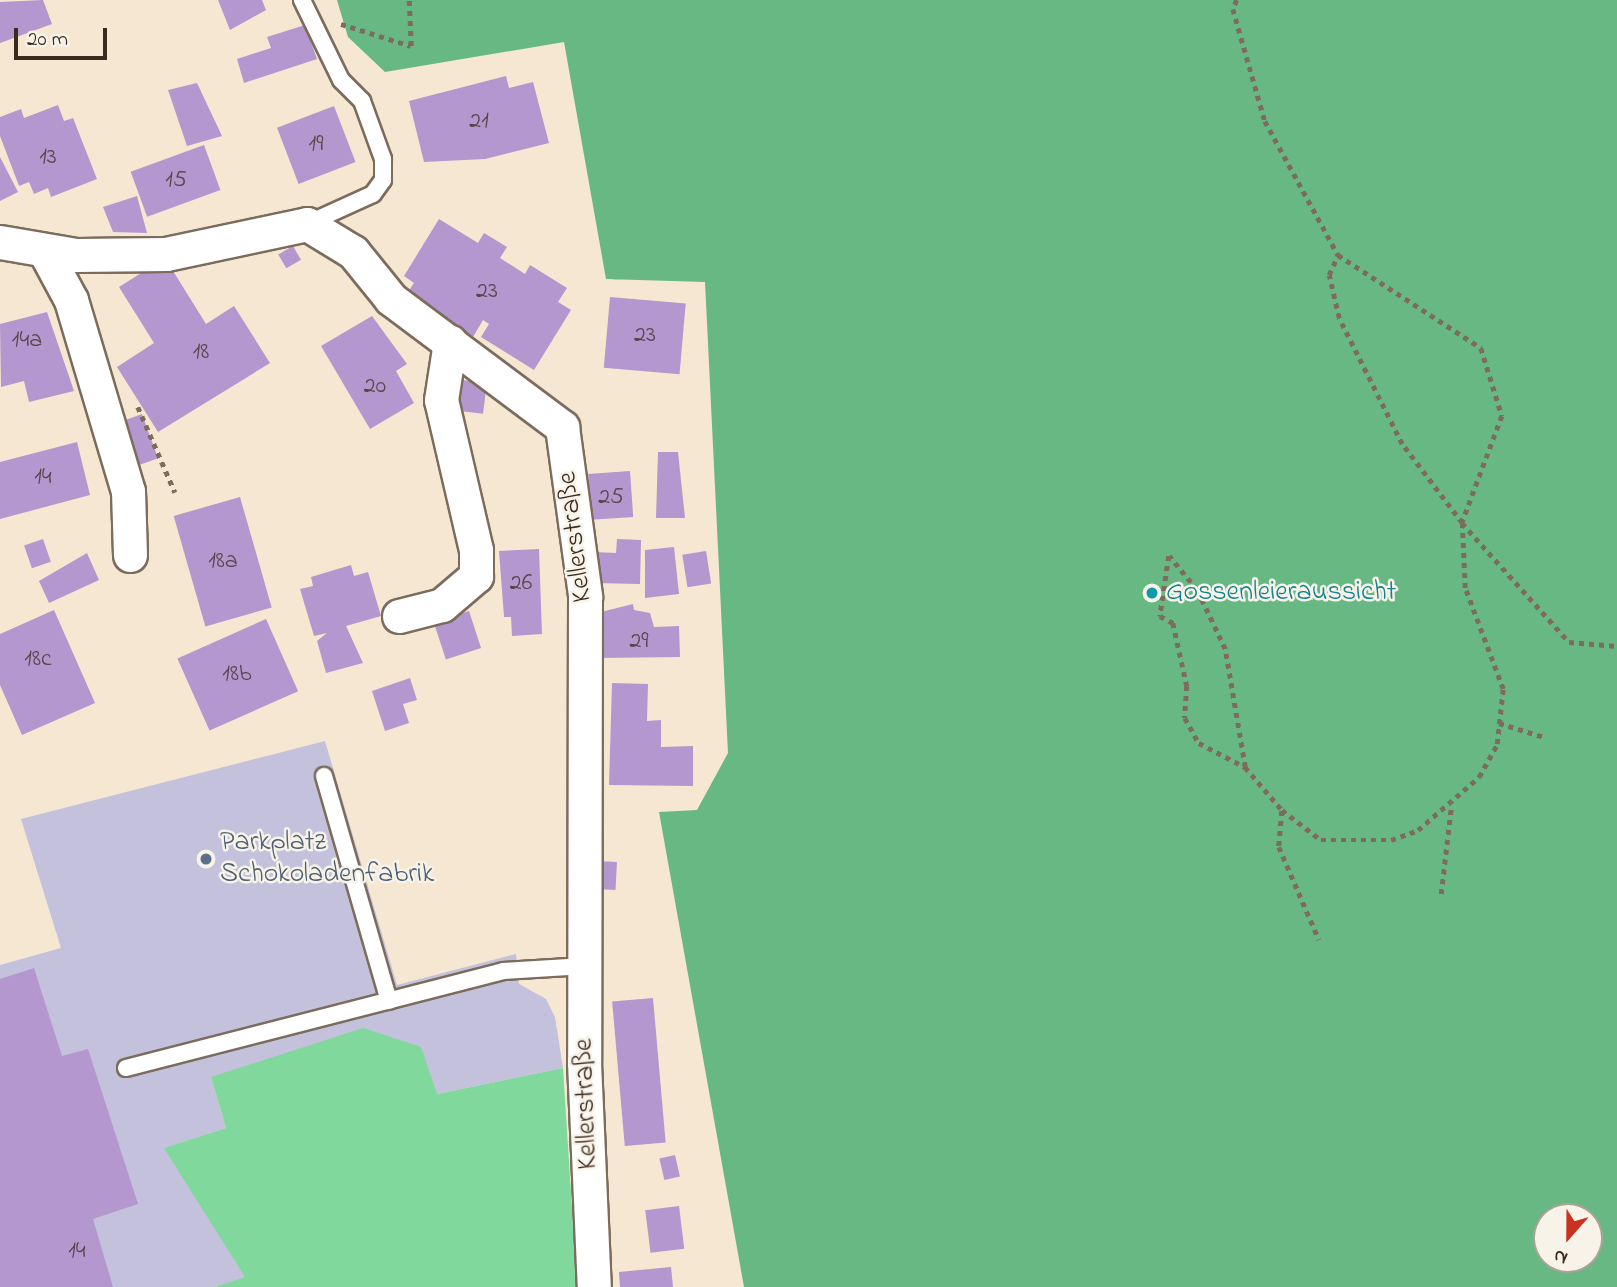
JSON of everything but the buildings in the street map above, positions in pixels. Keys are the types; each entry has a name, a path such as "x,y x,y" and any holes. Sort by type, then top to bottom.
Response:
{"street":[{"path":"0,242 44,250 166,254 307,224"},
{"name":"Kellerstraße","path":"307,224 353,252 391,299 562,427 585,596 585,966 594,1287"},
{"path":"44,250 71,300 128,491 130,555"},
{"path":"399,616 442,605 476,576 477,550 441,400 450,342"}],"lane":[{"path":"302,0 341,80 362,101 383,159 383,180 373,194 307,224"},
{"path":"324,776 388,1001"},
{"path":"126,1068 503,971 585,966"}],"path":[{"path":"333,20 403,49 411,46 409,0"},
{"path":"1237,0 1233,9 1265,121 1338,255 1481,348 1502,416 1462,523 1465,588 1503,689 1497,744 1479,777 1451,807 1391,840 1321,840 1282,810 1245,767 1199,743 1185,718 1187,686 1173,623 1160,616 1170,556 1197,590 1225,649 1245,767"},
{"path":"1338,255 1329,275 1339,318 1402,443 1462,523 1569,642 1617,646"},
{"path":"134,399 175,492"},
{"path":"1499,723 1545,737"},
{"path":"1441,894 1451,807"},
{"path":"1282,810 1279,847 1319,940"}],"shaded area":[{"path":"325,741 397,985 516,954 519,984 546,999 555,1017 563,1068 437,1094 211,1077 226,1128 165,1148 246,1278 215,1287 0,1287 0,965 61,948 21,819"}],"green space":[{"path":"337,0 1617,0 1617,1287 744,1287 659,812 697,810 728,753 705,282 606,279 564,42 385,72 348,37"},
{"path":"363,1028 421,1047 437,1094 563,1068 577,1287 215,1287 245,1277 164,1148 226,1128 211,1077"}],"place":[{"name":"Gossenleieraussicht","path":"1152,593"},
{"name":"Parkplatz Schokoladenfabrik","path":"206,859"}]}
